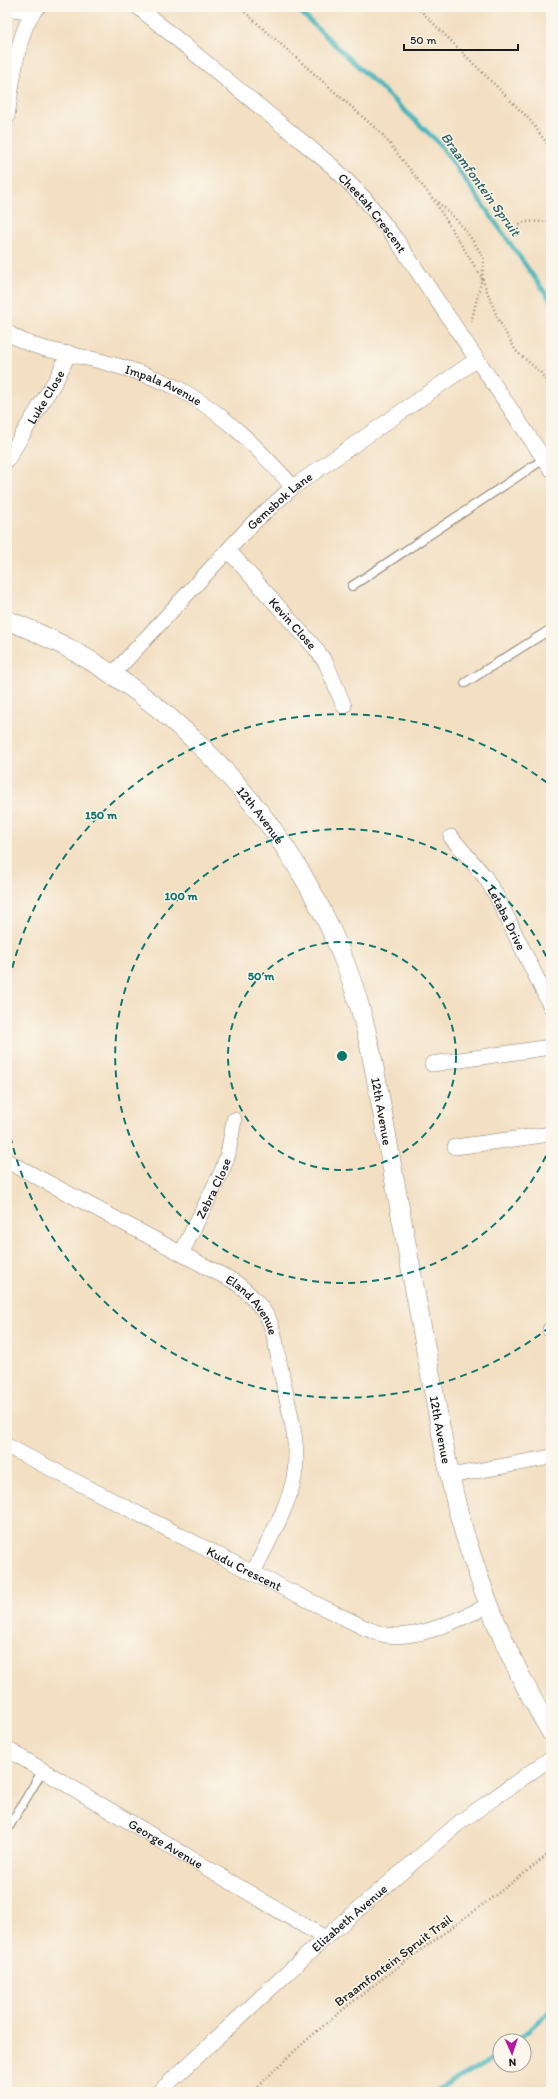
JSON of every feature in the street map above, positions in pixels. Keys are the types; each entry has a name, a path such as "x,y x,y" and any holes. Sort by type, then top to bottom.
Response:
{"street":[{"name":"Cheetah Crescent","path":"138,7 332,166 365,199 394,238 547,464"},
{"path":"7,9 35,9 22,39 9,87 7,117"},
{"name":"Impala Avenue","path":"7,332 21,342 69,353 142,373 178,388 239,430 293,486"},
{"name":"Luke Close","path":"7,460 57,378 69,353"},
{"name":"Gemsbok Lane","path":"112,675 253,523 293,486 476,360"},
{"name":"Kevin Close","path":"228,550 316,649 326,663 344,706"},
{"name":"12th Avenue","path":"7,620 47,637 112,675 163,713 203,748 239,788 287,850 321,908 346,965 362,1021 379,1098 450,1476 470,1554 522,1680 551,1732"},
{"name":"Letaba Drive","path":"451,837 485,877 497,897 551,1007"},
{"path":"432,1064 551,1047"},
{"name":"Zebra Close","path":"182,1252 222,1172 228,1154 234,1120"},
{"path":"455,1147 551,1134"},
{"name":"Eland Avenue","path":"7,1161 182,1252 235,1282 249,1293 268,1319 273,1334 294,1442 296,1462 294,1479 288,1497 253,1573"},
{"name":"Kudu Crescent","path":"7,1446 253,1573 365,1628 384,1635 399,1636 417,1633 441,1626 490,1605"},
{"path":"450,1476 551,1457"},
{"name":"George Avenue","path":"7,1749 325,1938"},
{"name":"Elizabeth Avenue","path":"159,2092 325,1938 460,1822 551,1758"}],"lane":[{"path":"352,586 547,464"},
{"path":"464,683 551,629"},
{"path":"7,1830 43,1770"}],"path":[{"path":"239,7 382,134 433,199 482,278 497,317 516,351 541,374 551,388"},
{"path":"417,7 529,119 551,149"},
{"path":"433,199 450,212 481,253 484,260 482,278 474,315 464,342"},
{"path":"516,236 520,224 526,221 546,222 551,220"},
{"name":"Braamfontein Spruit Trail","path":"254,2092 283,2060 344,2010 551,1852"}],"waterway":[{"name":"Braamfontein Spruit","path":"295,7 439,143 551,301"},
{"name":"Braamfontein Spruit","path":"525,2033 551,2010"},
{"name":"Braamfontein Spruit","path":"433,2092 492,2059"}]}
